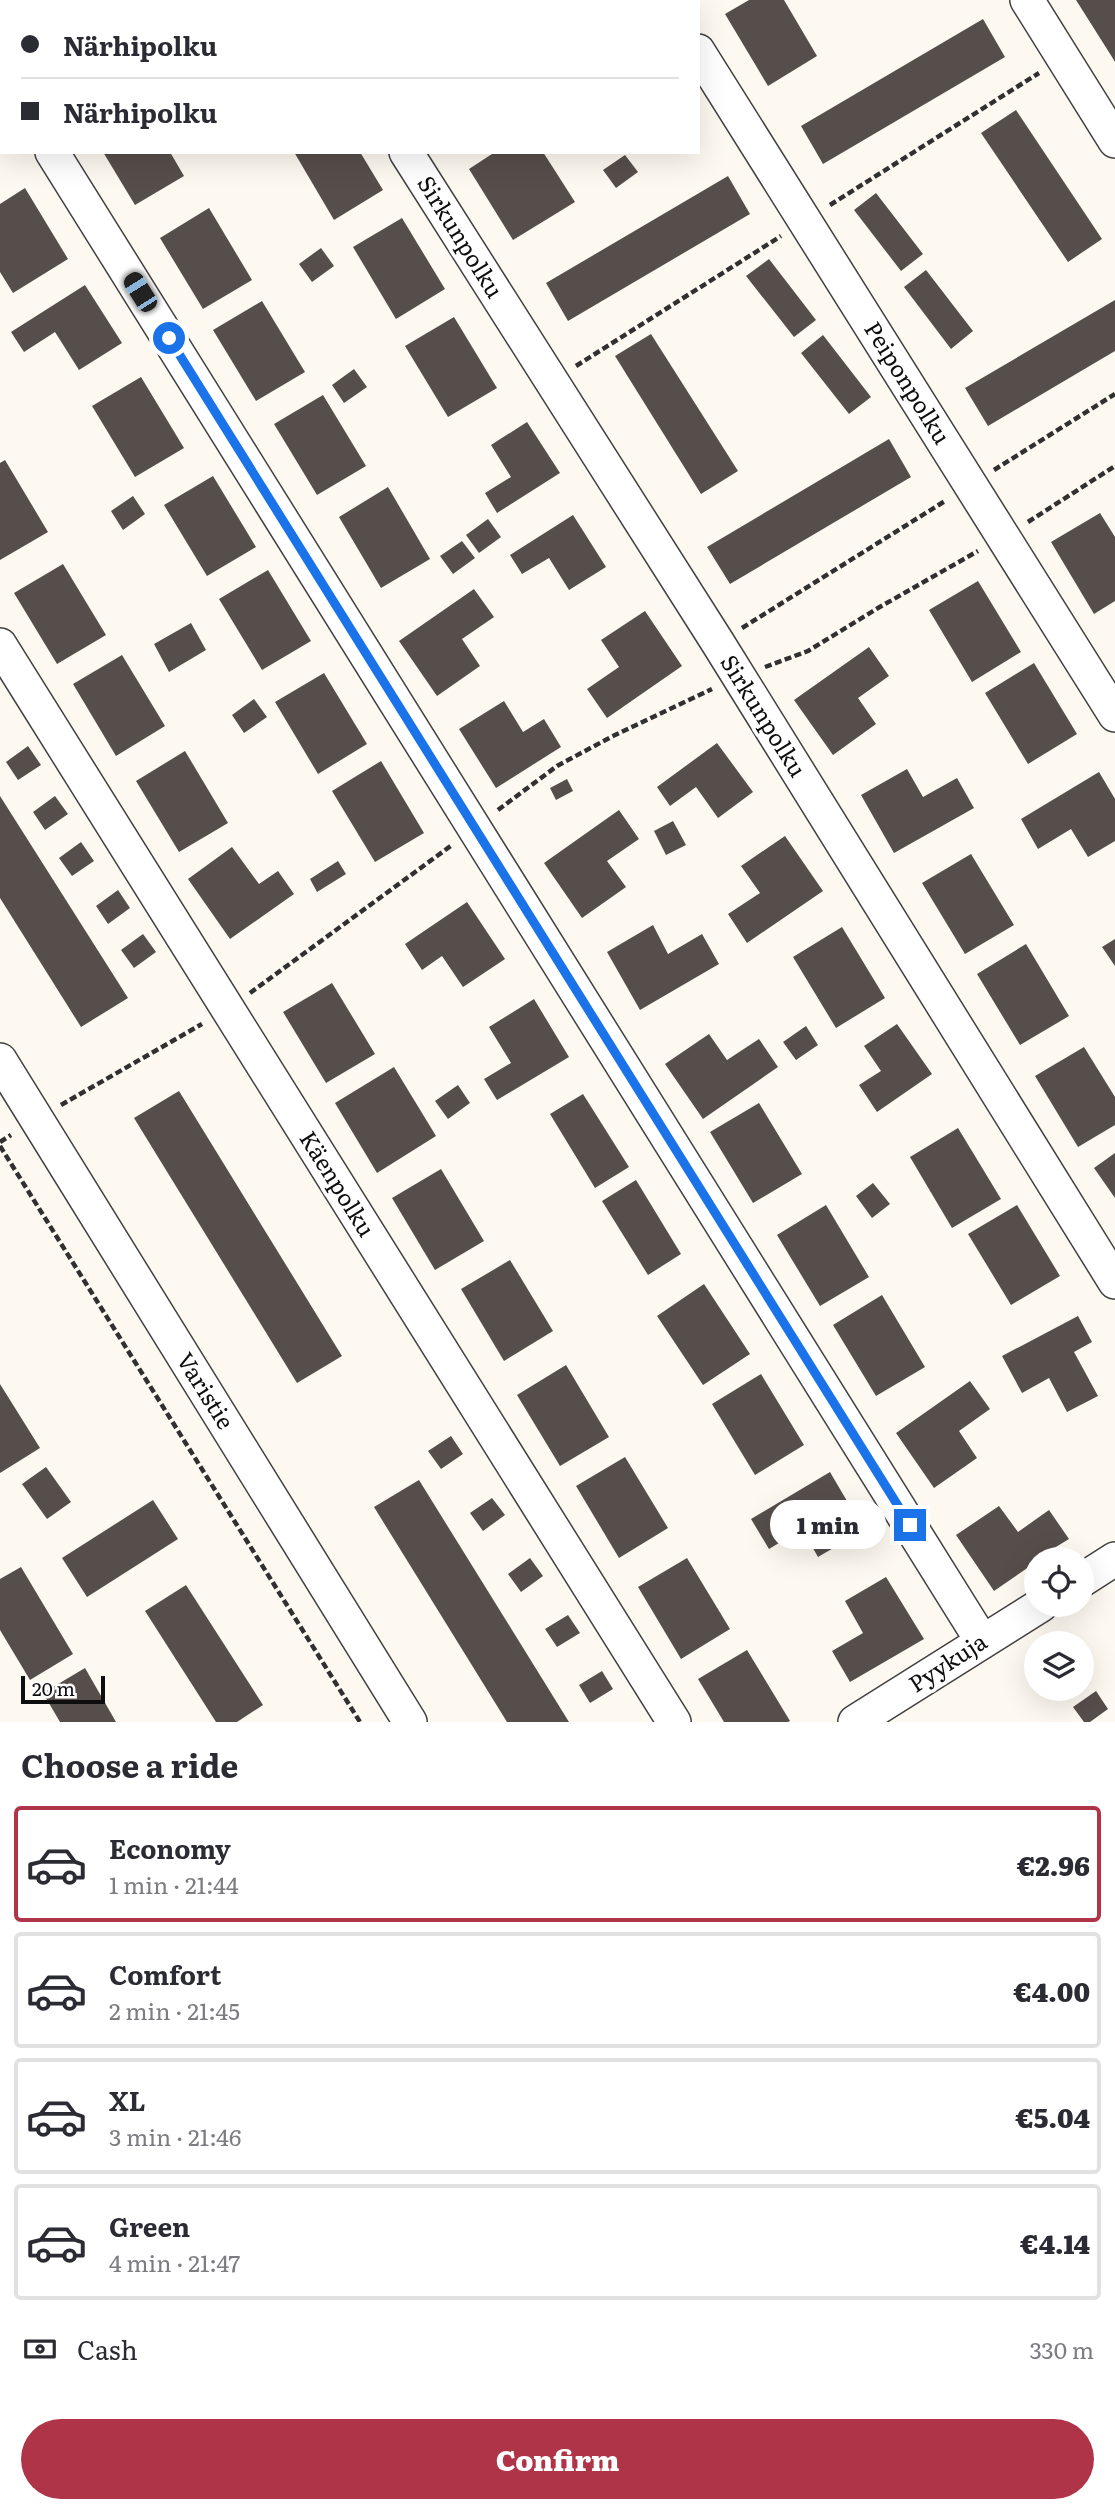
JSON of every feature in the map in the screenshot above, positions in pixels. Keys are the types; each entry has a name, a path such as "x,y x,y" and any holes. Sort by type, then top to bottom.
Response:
{"street":[{"path":"1027,0 1115,141"},
{"name":"Peiponpolku","path":"700,54 1115,715"},
{"path":"53,154 982,1641"},
{"name":"Sirkunpolku","path":"407,154 718,643 1115,1282"},
{"name":"Käenpolku","path":"0,645 674,1722"},
{"name":"Varistie","path":"0,1060 410,1722"},
{"path":"1094,1572 1115,1559"},
{"name":"Pyykuja","path":"855,1722 1024,1615"}],"path":[{"path":"718,643 1115,394"},
{"path":"360,1722 0,1144 37,1119 227,1010 557,765 738,677 808,651 878,608 1005,537 1115,466"}],"building":[{"path":"749,0 784,0 817,56 768,86 725,14"},
{"path":"1076,0 1115,0 1115,62 1112,57"},
{"path":"983,19 1005,57 823,164 801,126"},
{"path":"1016,110 1102,239 1068,262 981,133"},
{"path":"104,154 171,154 184,176 135,205"},
{"path":"295,154 361,154 383,190 334,220"},
{"path":"492,154 544,154 575,202 513,240 469,169"},
{"path":"625,155 638,172 616,188 603,170"},
{"path":"728,176 750,214 568,321 546,283"},
{"path":"25,188 68,259 13,293 0,272 0,204"},
{"path":"876,193 923,254 901,271 854,210"},
{"path":"209,208 252,280 203,309 160,238"},
{"path":"402,218 445,289 396,319 353,247"},
{"path":"321,248 334,266 312,282 299,264"},
{"path":"769,259 816,320 794,337 746,276"},
{"path":"926,270 973,331 951,349 904,287"},
{"path":"85,285 122,343 79,370 55,332 24,352 11,332"},
{"path":"1115,300 1115,351 988,426 965,388"},
{"path":"262,301 305,372 256,401 213,330"},
{"path":"454,317 497,388 448,417 405,346"},
{"path":"651,334 738,471 701,494 615,356"},
{"path":"823,335 871,397 849,414 801,353"},
{"path":"354,369 367,387 344,403 332,385"},
{"path":"141,377 184,448 135,477 92,406"},
{"path":"323,395 366,466 317,495 274,424"},
{"path":"527,422 560,473 497,513 485,493 511,477 491,445"},
{"path":"889,439 911,477 730,584 707,547"},
{"path":"5,460 48,532 0,560 0,463"},
{"path":"213,476 256,547 207,576 164,505"},
{"path":"388,487 430,559 381,588 339,517"},
{"path":"133,496 145,514 123,530 111,511"},
{"path":"1100,513 1115,537 1115,601 1094,614 1051,542"},
{"path":"573,515 606,567 569,590 549,558 522,574 510,555"},
{"path":"488,519 501,537 479,553 466,535"},
{"path":"462,541 475,558 453,574 440,556"},
{"path":"63,564 106,635 57,664 14,593"},
{"path":"268,570 311,641 262,670 219,599"},
{"path":"978,581 1021,652 972,682 929,610"},
{"path":"474,589 494,617 462,639 480,666 437,696 399,641"},
{"path":"645,611 682,666 607,718 587,689 619,667 601,640"},
{"path":"191,623 206,650 169,672 154,644"},
{"path":"869,647 889,676 858,698 876,724 833,755 794,700"},
{"path":"122,655 165,726 116,756 73,684"},
{"path":"1034,663 1077,734 1028,764 985,693"},
{"path":"324,673 367,744 318,774 275,702"},
{"path":"254,699 267,717 244,733 232,715"},
{"path":"504,701 523,732 544,719 561,747 496,788 459,729"},
{"path":"717,743 753,792 718,818 696,787 670,806 657,787"},
{"path":"28,746 41,765 18,780 6,762"},
{"path":"185,751 228,823 179,852 136,781"},
{"path":"381,761 424,833 375,862 332,791"},
{"path":"907,769 923,797 957,778 974,808 894,853 861,795"},
{"path":"1099,772 1115,799 1115,841 1088,857 1071,829 1038,849 1021,819"},
{"path":"567,779 573,791 556,800 550,788"},
{"path":"0,796 128,998 81,1027 0,898"},
{"path":"55,796 68,814 45,830 33,812"},
{"path":"619,810 639,839 607,861 626,887 582,918 544,863"},
{"path":"673,821 686,845 666,855 654,831"},
{"path":"785,836 823,891 747,943 728,914 760,893 741,866"},
{"path":"81,842 94,861 72,876 59,858"},
{"path":"232,847 259,884 278,871 294,894 230,939 188,879"},
{"path":"971,854 1014,925 965,954 922,883"},
{"path":"338,861 346,874 317,892 310,879"},
{"path":"118,890 130,908 108,924 96,906"},
{"path":"467,902 505,959 463,987 442,956 422,970 405,944"},
{"path":"653,925 668,954 702,934 719,964 640,1010 607,952"},
{"path":"842,927 885,998 836,1028 793,957"},
{"path":"143,934 156,952 134,968 121,950"},
{"path":"1115,939 1115,966 1102,947"},
{"path":"1026,944 1069,1016 1020,1045 977,974"},
{"path":"332,983 375,1054 326,1083 283,1012"},
{"path":"534,999 569,1057 497,1100 484,1079 511,1063 489,1027"},
{"path":"897,1024 932,1074 877,1112 859,1085 881,1071 864,1046"},
{"path":"806,1026 818,1045 796,1060 783,1042"},
{"path":"709,1034 727,1060 759,1039 778,1067 703,1119 665,1064"},
{"path":"1084,1047 1115,1097 1115,1125 1078,1147 1035,1076"},
{"path":"394,1067 436,1136 377,1173 335,1103"},
{"path":"458,1085 470,1103 448,1119 435,1101"},
{"path":"179,1091 342,1356 297,1383 134,1118"},
{"path":"583,1094 629,1167 595,1188 550,1114"},
{"path":"759,1103 802,1174 753,1203 710,1132"},
{"path":"958,1128 1001,1199 952,1228 910,1157"},
{"path":"1115,1153 1115,1198 1094,1168"},
{"path":"441,1169 484,1241 435,1270 392,1198"},
{"path":"636,1180 681,1254 648,1275 602,1201"},
{"path":"873,1183 890,1204 872,1218 856,1196"},
{"path":"826,1205 869,1277 820,1306 777,1235"},
{"path":"1017,1205 1060,1276 1011,1305 968,1234"},
{"path":"510,1260 553,1331 504,1361 461,1289"},
{"path":"704,1284 750,1354 703,1385 657,1316"},
{"path":"882,1295 925,1367 876,1396 833,1325"},
{"path":"1078,1316 1092,1342 1074,1352 1098,1396 1067,1412 1049,1378 1022,1393 1002,1356"},
{"path":"566,1365 609,1437 560,1466 517,1395"},
{"path":"761,1374 804,1445 755,1475 712,1404"},
{"path":"970,1381 990,1409 959,1431 977,1458 934,1488 896,1433"},
{"path":"0,1384 40,1448 0,1473"},
{"path":"451,1436 463,1454 441,1469 428,1451"},
{"path":"625,1457 668,1528 619,1558 576,1486"},
{"path":"46,1467 71,1502 47,1519 22,1484"},
{"path":"830,1472 864,1530 818,1557 802,1529 769,1549 751,1519"},
{"path":"419,1480 569,1722 507,1722 374,1507"},
{"path":"492,1498 505,1515 483,1531 470,1513"},
{"path":"153,1500 178,1539 87,1597 62,1558"},
{"path":"999,1506 1018,1532 1049,1510 1069,1539 1056,1547 1024,1547 1024,1570 994,1591 956,1535"},
{"path":"530,1558 543,1576 521,1592 508,1574"},
{"path":"687,1558 730,1629 681,1659 638,1587"},
{"path":"21,1567 73,1654 30,1680 0,1630 0,1579"},
{"path":"886,1577 924,1639 850,1682 832,1651 863,1633 845,1601"},
{"path":"186,1585 263,1705 237,1722 216,1722 145,1611"},
{"path":"568,1615 580,1633 557,1647 545,1629"},
{"path":"747,1650 790,1721 724,1722 698,1679"},
{"path":"85,1668 116,1722 60,1722 43,1693"},
{"path":"602,1671 613,1689 590,1703 579,1685"},
{"path":"1096,1691 1108,1709 1090,1722 1084,1722 1073,1707 1082,1701 1094,1701"}],"route":[{"path":"169,338 910,1525"}]}
